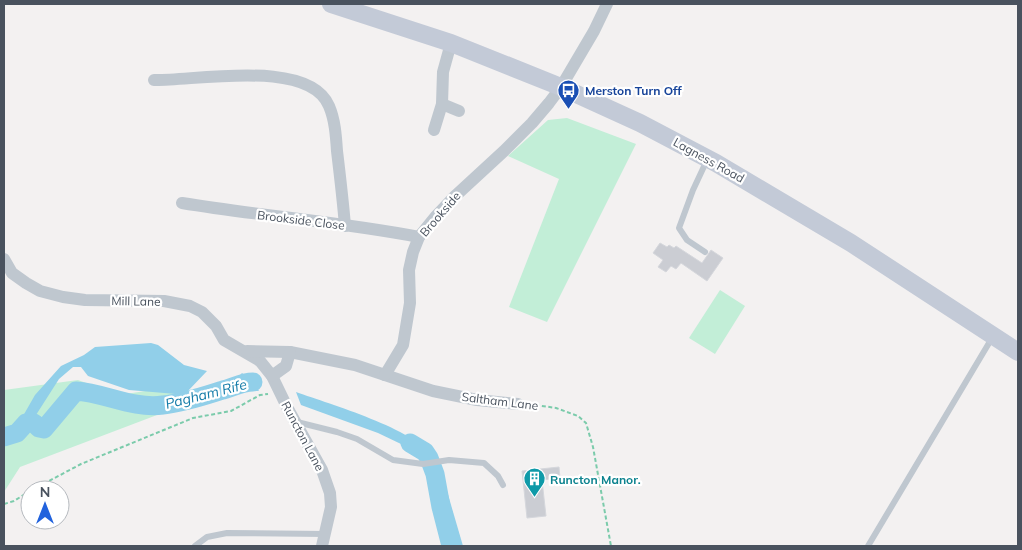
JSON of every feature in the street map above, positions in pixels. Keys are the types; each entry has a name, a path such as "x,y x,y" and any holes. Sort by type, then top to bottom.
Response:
{"main road":[{"name":"Lagness Road","path":"331,4 451,42 561,87 640,123 708,159 851,243 1018,352"}],"street":[{"name":"Brookside","path":"385,375 403,344 410,303 409,270 419,237 453,198 484,171 532,123 561,87 607,4"},
{"path":"434,130 442,104 443,72 451,42"},
{"path":"154,80 171,86 203,77 263,76 292,80 307,85 320,93 329,105 334,124 345,226"},
{"path":"442,104 459,111"},
{"name":"Brookside Close","path":"182,203 240,213 419,237"},
{"name":"Mill Lane","path":"4,259 12,273 26,283 40,291 63,297 85,300 164,301 190,306 202,312 216,326 224,340 260,361"},
{"name":"Saltham Lane","path":"242,351 290,352 355,365 433,391 477,400 518,404"},
{"path":"272,376 286,366 290,352"},
{"name":"Runcton Lane","path":"260,361 272,376 322,470 330,493 331,507 324,540"}],"lane":[{"path":"705,252 687,240 679,228 692,190 708,159"},
{"path":"868,546 994,335"},
{"path":"296,422 357,439 393,460 423,464 449,460 484,463 498,476 503,485"},
{"path":"195,546 207,537 227,533 324,540"}],"path":[{"path":"51,480 81,464 193,418 231,411 260,395 280,391"},
{"name":"Saltham Lane","path":"518,404 535,404 556,408 578,416 586,423 593,447 611,546"},
{"path":"4,504 20,497"}],"green space":[{"path":"567,118 636,144 547,322 509,307 559,179 508,156 548,120"},
{"path":"720,290 745,306 715,354 689,338"},
{"path":"78,380 119,395 178,386 186,404 20,467 4,492 4,390"}],"water":[{"path":"151,343 158,345 184,365 207,371 187,392 176,394 129,390 88,376 81,367 73,367 59,379 20,440 4,443 4,431 12,430 19,423 35,395 61,366 84,355 95,347"},
{"path":"242,373 253,382 259,391 235,390 229,392 226,381 230,378 237,378"},
{"path":"296,392 391,427 424,447 435,458 418,457 401,444 378,433 301,405"},
{"path":"428,474 442,474 463,546 446,546"}],"building":[{"path":"660,243 667,247 669,245 674,248 676,246 702,263 711,250 723,258 707,281 681,263 676,269 671,266 666,272 658,267 663,260 653,253"},
{"name":"Runcton Manor.","path":"559,467 560,478 542,480 546,516 527,518 522,471"}],"waterway":[{"name":"Pagham Rife","path":"4,437 17,433 26,423 34,423 39,428 44,429 76,391 129,403 152,406 186,401 253,382"},
{"name":"Pagham Rife","path":"410,443 425,452 429,458 435,474 451,546"}],"place":[{"name":"Merston Turn Off","path":"569,109"},
{"name":"Runcton Manor.","path":"534,498"}]}
